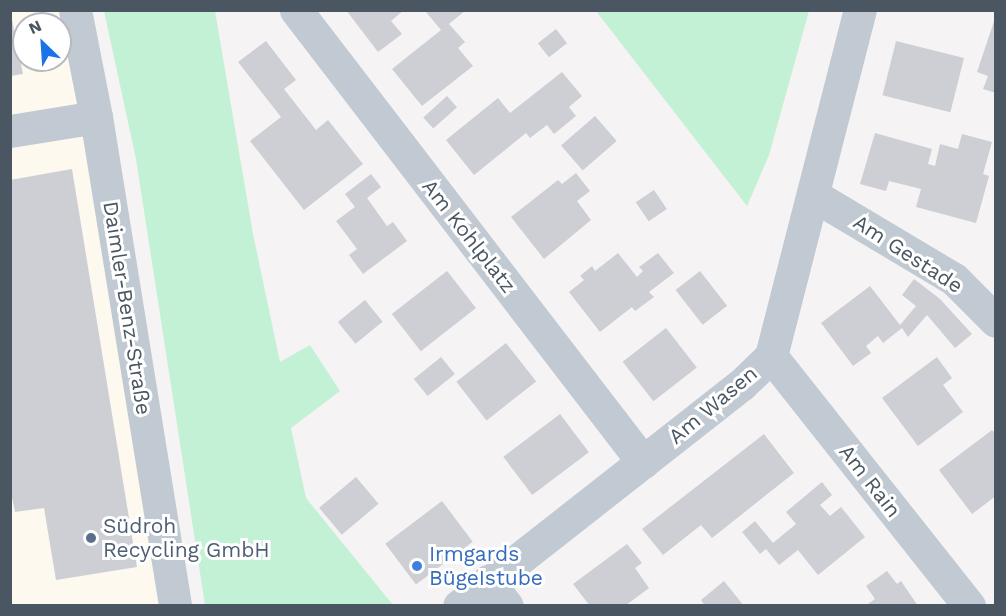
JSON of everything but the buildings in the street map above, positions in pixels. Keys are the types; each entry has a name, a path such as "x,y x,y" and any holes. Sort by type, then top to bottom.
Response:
{"street":[{"name":"Daimler-Benz-Straße","path":"75,10 96,117 175,606"},
{"name":"Am Kohlplatz","path":"296,10 643,462"},
{"name":"Am Wasen","path":"459,606 497,593 643,462 741,385 771,356 860,10"},
{"path":"10,131 96,117"},
{"name":"Am Gestade","path":"813,195 954,279 996,321"},
{"name":"Am Rain","path":"771,356 969,606"}],"shaded area":[{"path":"10,11 66,11 12,12 12,72 72,72 72,44 175,605 11,605"}],"green space":[{"path":"104,11 215,11 253,234 280,362 310,345 340,391 291,428 306,498 393,605 205,605 136,159"},
{"path":"596,11 809,11 769,155 747,206"}],"place":[{"name":"Südroh Recycling GmbH","path":"91,538"},
{"name":"Irmgards BügeIstube","path":"417,566"}]}
